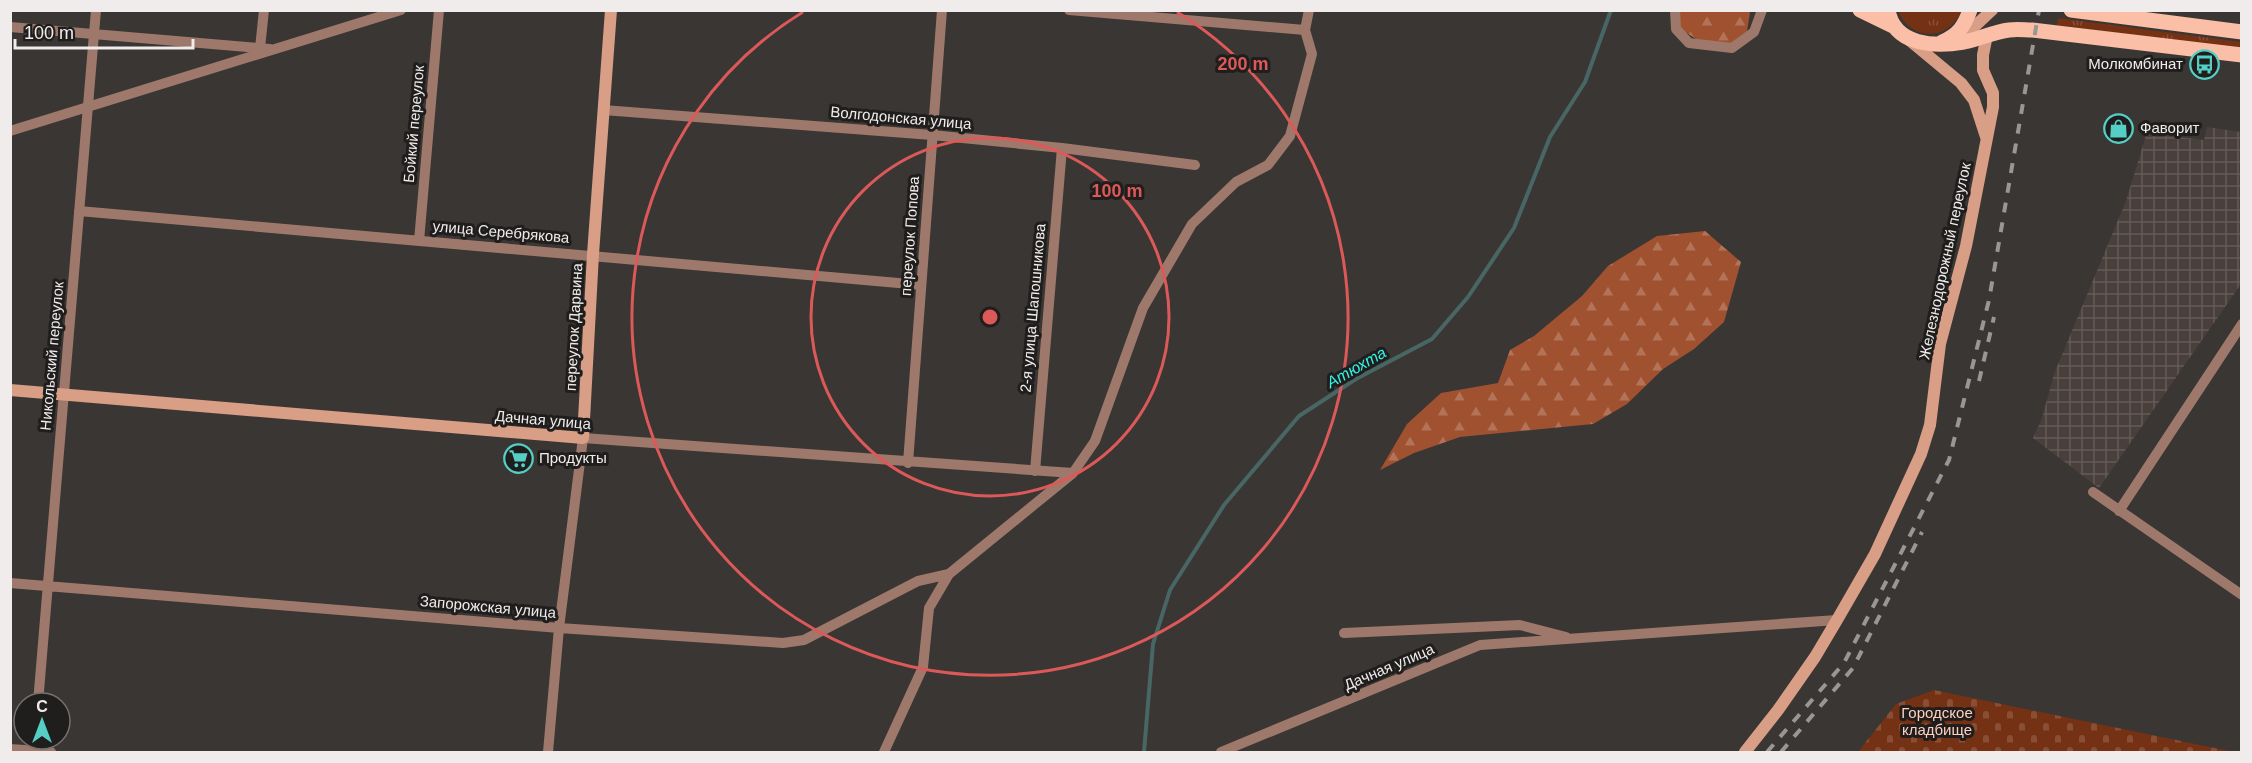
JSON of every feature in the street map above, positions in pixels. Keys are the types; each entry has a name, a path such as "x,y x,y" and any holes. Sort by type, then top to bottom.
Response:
{"main road":[{"path":"1860,10 1895,27 1907,38 1923,44 1963,42 2008,30 2032,30 2241,55"},
{"path":"1888,10 1895,27"},
{"path":"1939,44 1954,36 1965,25 1970,10"},
{"path":"2071,10 2241,32"}],"street":[{"name":"Никольский переулок","path":"39,691 96,10"},
{"path":"260,48 264,10"},
{"path":"10,131 401,10"},
{"name":"Бойкий переулок","path":"419,241 439,10"},
{"name":"переулок Дарвина","path":"548,753 559,628 583,438 593,254 611,10"},
{"name":"переулок Попова","path":"908,463 942,10"},
{"path":"1069,10 1305,30"},
{"path":"884,753 923,668 929,608 950,574 1073,473 1095,441 1143,308 1192,224 1236,182 1268,165 1290,136 1312,54 1305,30 1309,10"},
{"path":"1675,10 1676,29 1689,43 1732,48 1754,32 1762,10"},
{"path":"1954,36 1975,26 1992,10"},
{"path":"10,27 277,49"},
{"name":"Железнодорожный переулок","path":"1745,753 1785,701 1837,620 1875,554 1921,454 1930,425 1940,344 1966,246 1993,107 1993,93 1983,70 1987,35"},
{"path":"1907,38 1960,83 1974,100 1986,140"},
{"name":"Волгодонская улица","path":"603,110 932,135 1062,148 1195,165"},
{"name":"2-я улица Шапошникова","path":"1035,471 1062,148"},
{"name":"улица Серебрякова","path":"79,211 593,254 921,285"},
{"path":"2119,511 2241,324"},
{"name":"Дачная улица","path":"10,390 583,438 1073,473"},
{"path":"2093,492 2241,595"},
{"name":"Запорожская улица","path":"10,583 783,644 804,640 918,581 950,574"},
{"name":"Дачная улица","path":"1221,753 1480,645 1837,620"},
{"name":"Дачная улица","path":"1344,633 1520,625 1575,640"},
{"path":"10,749 51,753"}],"shaded area":[{"path":"2171,121 2180,125 2179,137 2204,140 2207,127 2241,132 2241,284 2099,488 2033,438 2042,418 2054,374 2126,201 2150,122 2166,127"}],"green space":[{"path":"1748,10 1750,13 1747,31 1730,44 1696,39 1679,28 1680,11"},
{"path":"1898,11 1961,11 1948,28 1939,33 1930,34 1912,28"},
{"path":"2058,18 2241,42 2241,49 2057,25"},
{"path":"1705,231 1741,262 1724,322 1694,349 1663,369 1627,404 1593,424 1460,437 1414,453 1380,470 1407,424 1441,393 1498,383 1510,350 1534,336 1582,296 1608,266 1657,236"},
{"name":"Городское кладбище","path":"1934,690 2234,752 1858,752 1896,704"}],"waterway":[{"name":"Атюхта","path":"1144,752 1153,644 1170,590 1224,505 1299,416 1356,379 1432,339 1468,297 1514,228 1550,137 1585,82 1611,10"}],"railway":[{"path":"1767,752 1844,663 1949,460 1989,300 2039,10"},
{"path":"1979,381 1994,317"},
{"path":"1781,752 1853,668 1922,532"}],"place":[{"name":"Молкомбинат","path":"2204,64"},
{"name":"Фаворит","path":"2119,128"},
{"name":"Продукты","path":"518,458"}]}
